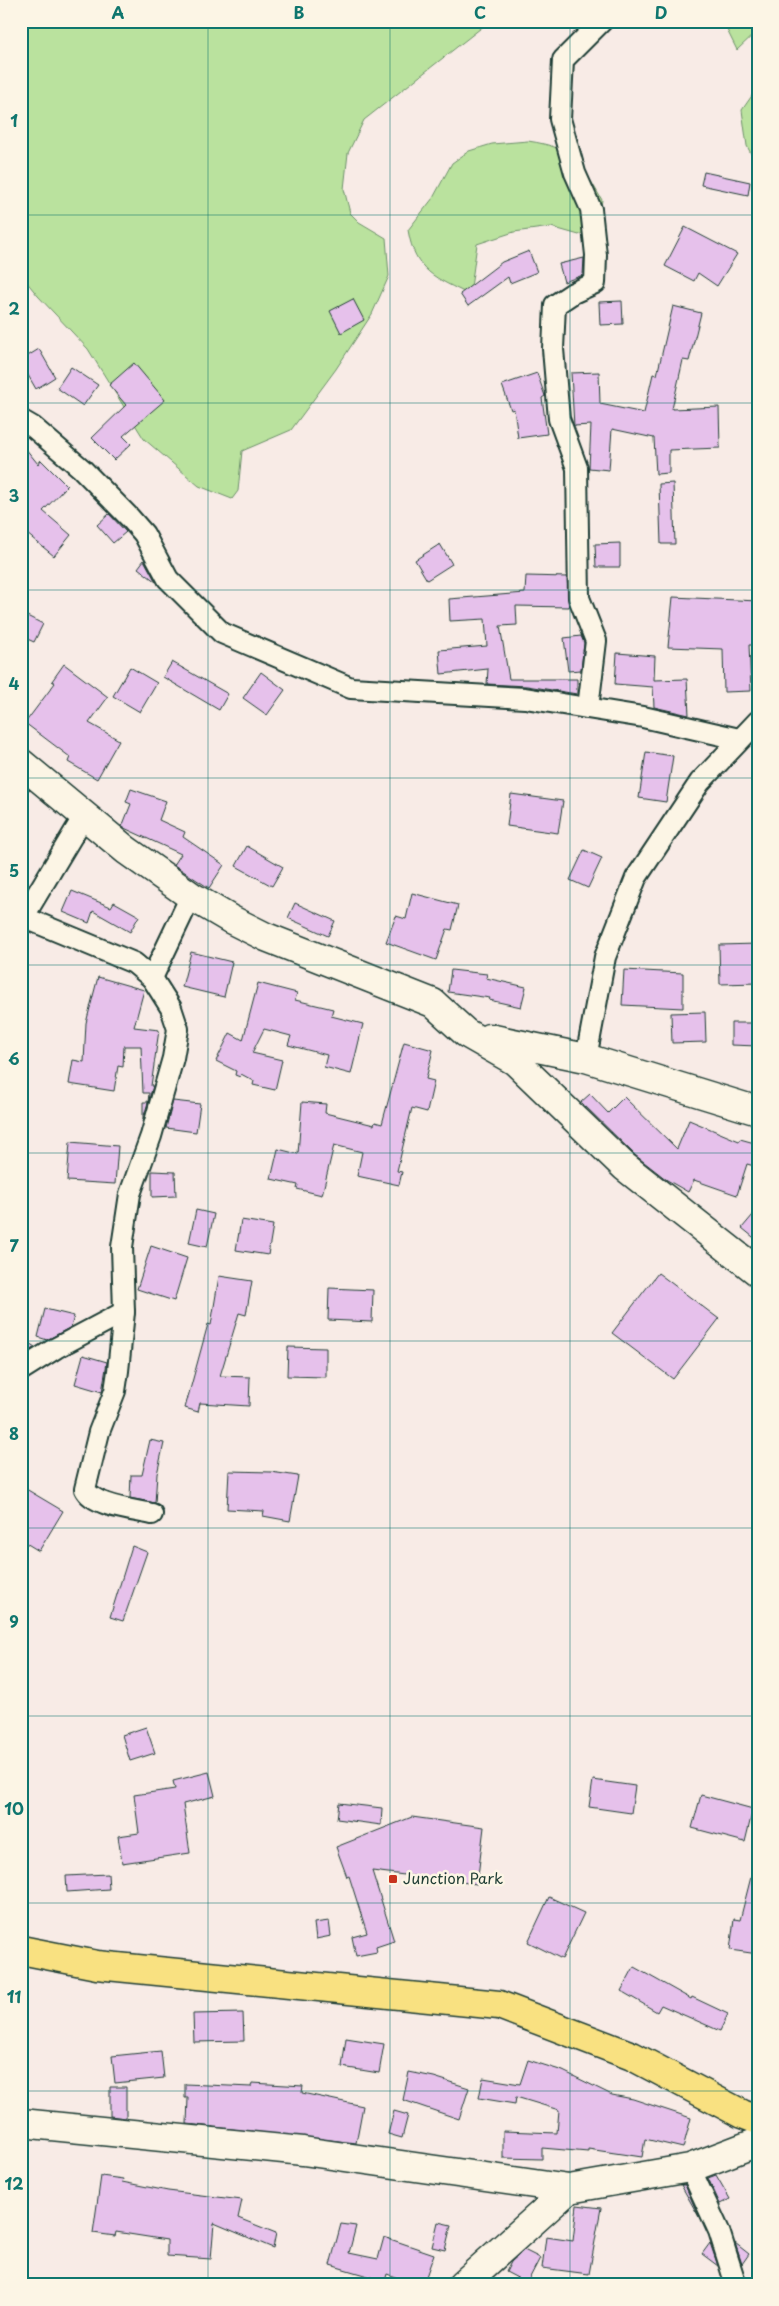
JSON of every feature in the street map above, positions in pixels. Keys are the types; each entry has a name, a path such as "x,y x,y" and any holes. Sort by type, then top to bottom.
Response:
{"highway":[{"path":"21,1950 97,1965 499,2005 632,2056 752,2121"}],"street":[{"path":"588,708 596,641 579,598 577,468 559,419 552,349 555,305 573,293 595,283 596,255 591,209 575,173 560,119 563,60 602,21"},
{"path":"21,420 33,427 82,469 130,518 144,534 168,579 222,633 351,688 525,698 643,716 739,739"},
{"path":"586,1058 605,957 636,878 700,782 758,721"},
{"path":"21,763 126,850 191,896 266,937 433,1003 466,1033 515,1061 625,1167 758,1272"},
{"path":"84,816 22,919 134,963 152,978 171,1008 178,1029 173,1058 151,1136 130,1194 122,1247 124,1312 115,1391 98,1432 85,1489 88,1496 97,1501 152,1514"},
{"path":"152,978 191,896"},
{"path":"466,1033 586,1058 757,1104"},
{"path":"21,1370 56,1348 124,1312"},
{"path":"21,2123 303,2151 569,2189 690,2168 758,2142"},
{"path":"690,2168 719,2231 736,2285"},
{"path":"462,2285 569,2189"}],"green space":[{"path":"21,21 490,21 364,120 348,153 344,189 350,213 359,222 386,238 389,276 372,314 336,369 291,430 242,451 238,491 232,499 199,486 144,439 88,349 21,275"},
{"path":"719,21 758,21 758,33 756,32 737,50 726,28"},
{"path":"758,87 758,167 747,146 742,110"},
{"path":"528,141 544,144 566,152 581,166 602,200 598,222 579,235 551,227 514,232 477,244 470,295 437,278 422,265 411,244 408,230 433,198 452,163 469,151 492,144"}],"building":[{"path":"704,172 750,182 748,195 701,185"},
{"path":"685,227 737,254 717,286 698,273 694,281 665,266"},
{"path":"529,251 537,272 510,283 508,277 468,306 460,294 502,262"},
{"path":"584,258 583,275 564,282 559,264"},
{"path":"353,299 364,320 341,333 330,311"},
{"path":"622,301 623,324 600,325 599,302"},
{"path":"673,306 701,313 689,361 683,360 672,409 719,407 720,448 669,450 669,473 656,474 654,438 612,429 609,470 589,468 591,425 574,426 571,373 599,372 600,404 644,413 653,374 657,375"},
{"path":"39,349 55,377 36,389 21,360"},
{"path":"134,363 165,400 123,436 131,444 114,460 92,438 126,405 109,385"},
{"path":"71,367 98,385 83,406 57,388"},
{"path":"537,373 545,396 542,398 547,434 518,438 514,409 511,410 502,385"},
{"path":"21,443 38,464 41,460 67,486 43,511 71,535 54,556 21,529"},
{"path":"673,483 675,544 661,544 659,484"},
{"path":"109,514 126,532 113,543 97,525"},
{"path":"620,543 620,567 596,567 595,544"},
{"path":"440,544 452,564 427,580 415,560"},
{"path":"144,560 156,582 138,568"},
{"path":"526,576 567,577 569,607 516,606 517,625 500,626 509,679 577,679 577,694 527,686 487,684 488,669 441,674 439,650 487,646 485,619 450,621 449,599 525,593"},
{"path":"673,597 758,601 758,645 749,645 751,691 724,692 723,649 668,647"},
{"path":"21,613 43,624 34,642 21,636"},
{"path":"581,636 584,643 581,670 568,671 564,638"},
{"path":"617,653 655,656 654,680 687,679 689,715 654,707 653,687 615,684"},
{"path":"172,662 228,694 219,710 163,677"},
{"path":"64,664 108,697 89,723 119,740 97,779 68,762 70,757 25,723 55,683 52,681"},
{"path":"130,667 157,683 140,712 113,696"},
{"path":"261,672 285,690 267,715 243,698"},
{"path":"646,752 673,756 666,802 639,798"},
{"path":"131,789 166,801 159,820 185,832 183,837 224,865 209,888 174,865 181,854 122,827 131,804 126,802"},
{"path":"511,794 563,801 558,833 507,826"},
{"path":"247,846 283,867 272,886 236,866"},
{"path":"584,850 602,858 588,888 570,880"},
{"path":"72,891 111,907 114,902 139,916 130,932 93,911 89,923 63,912"},
{"path":"412,893 458,905 452,930 447,929 436,960 386,942 396,916 406,919"},
{"path":"295,903 335,921 328,936 288,918"},
{"path":"758,944 758,983 720,984 719,945"},
{"path":"191,952 232,962 224,997 182,987"},
{"path":"451,970 487,974 486,978 526,987 521,1007 489,1000 490,998 448,992"},
{"path":"624,970 683,973 683,1008 622,1005"},
{"path":"98,977 144,990 134,1027 159,1030 151,1086 153,1086 143,1119 143,1102 148,1102 149,1093 143,1093 141,1046 124,1046 123,1067 118,1066 114,1091 69,1084 73,1060 84,1062 86,1023"},
{"path":"258,983 297,993 295,1000 333,1009 331,1016 363,1024 351,1074 324,1067 327,1055 288,1045 291,1036 264,1029 252,1053 282,1060 275,1090 253,1085 254,1081 241,1074 240,1077 235,1075 236,1071 216,1061 230,1033 243,1040"},
{"path":"705,1012 706,1042 672,1043 671,1013"},
{"path":"731,1023 758,1023 758,1046 731,1045"},
{"path":"404,1042 433,1050 426,1079 434,1081 427,1112 412,1108 397,1171 402,1172 399,1185 357,1176 362,1152 334,1145 322,1195 297,1189 298,1185 271,1179 278,1149 298,1154 302,1102 326,1104 325,1113 374,1125 375,1122 382,1124"},
{"path":"590,1094 608,1113 624,1097 677,1149 689,1120 739,1141 740,1139 758,1144 758,1167 747,1164 737,1195 694,1180 688,1192 667,1180 635,1155 581,1102"},
{"path":"173,1101 200,1104 196,1132 166,1128"},
{"path":"70,1142 118,1146 115,1184 67,1181"},
{"path":"152,1171 175,1172 176,1196 152,1197"},
{"path":"758,1209 758,1241 742,1228"},
{"path":"196,1210 214,1214 207,1247 189,1243"},
{"path":"241,1220 273,1225 268,1255 236,1250"},
{"path":"151,1246 187,1258 174,1301 137,1289"},
{"path":"658,1273 719,1319 673,1379 612,1333"},
{"path":"219,1276 252,1281 246,1315 239,1313 220,1376 250,1377 249,1406 200,1403 198,1412 185,1408 208,1324 211,1325"},
{"path":"329,1288 373,1290 372,1322 328,1320"},
{"path":"45,1309 74,1316 71,1327 47,1340 38,1337"},
{"path":"21,1338 35,1347 21,1356"},
{"path":"288,1347 326,1348 326,1377 287,1376"},
{"path":"83,1355 107,1362 102,1392 75,1384"},
{"path":"150,1440 164,1443 157,1474 155,1503 130,1498 131,1475 142,1475"},
{"path":"229,1471 271,1472 298,1476 290,1521 263,1516 264,1511 227,1509"},
{"path":"21,1486 63,1511 39,1551 21,1540"},
{"path":"132,1546 147,1552 123,1621 110,1617"},
{"path":"146,1727 155,1753 130,1761 122,1735"},
{"path":"209,1772 215,1796 183,1804 190,1853 122,1863 118,1836 139,1833 134,1795 175,1789 173,1781"},
{"path":"593,1780 635,1786 631,1813 589,1807"},
{"path":"701,1795 753,1809 745,1842 692,1828"},
{"path":"339,1803 382,1808 381,1825 337,1819"},
{"path":"412,1817 484,1827 477,1884 372,1871 394,1941 376,1947 377,1952 356,1956 352,1937 367,1933 349,1876 347,1877 336,1847"},
{"path":"753,1869 758,1870 758,1954 730,1950 734,1919 740,1920"},
{"path":"108,1874 109,1889 67,1892 66,1876"},
{"path":"549,1897 584,1913 562,1959 528,1942"},
{"path":"329,1921 331,1936 316,1939 314,1923"},
{"path":"634,1967 691,1999 692,1997 728,2014 720,2031 661,2005 657,2012 621,1991"},
{"path":"243,2013 244,2041 194,2042 193,2014"},
{"path":"346,2038 384,2044 379,2073 342,2067"},
{"path":"161,2051 164,2078 115,2083 112,2056"},
{"path":"528,2060 563,2071 612,2095 633,2099 691,2118 683,2148 645,2139 642,2157 588,2149 588,2152 542,2148 542,2159 503,2158 503,2131 557,2133 559,2110 516,2097 515,2104 479,2098 483,2078 520,2084"},
{"path":"409,2072 434,2077 469,2088 459,2119 403,2100"},
{"path":"252,2083 303,2086 302,2093 363,2106 356,2143 187,2124 188,2098 185,2098 185,2084 251,2087"},
{"path":"110,2087 126,2087 126,2118 110,2116"},
{"path":"394,2111 408,2115 402,2138 388,2134"},
{"path":"716,2175 730,2199 720,2204 708,2178"},
{"path":"101,2176 123,2179 122,2182 168,2191 242,2200 238,2218 276,2233 273,2248 214,2223 211,2259 167,2256 167,2240 116,2232 115,2236 93,2233"},
{"path":"681,2185 685,2185 699,2217"},
{"path":"577,2205 601,2208 589,2274 542,2268 546,2237 573,2241"},
{"path":"438,2222 451,2225 445,2250 432,2247"},
{"path":"341,2224 356,2226 349,2253 378,2259 384,2237 434,2254 423,2285 417,2285 387,2274 385,2281 330,2265"},
{"path":"710,2243 718,2266 702,2254"},
{"path":"735,2243 749,2254 742,2264"},
{"path":"524,2250 540,2258 527,2283 506,2272 511,2262"}],"place":[{"name":"Junction Park","path":"393,1879"}]}
